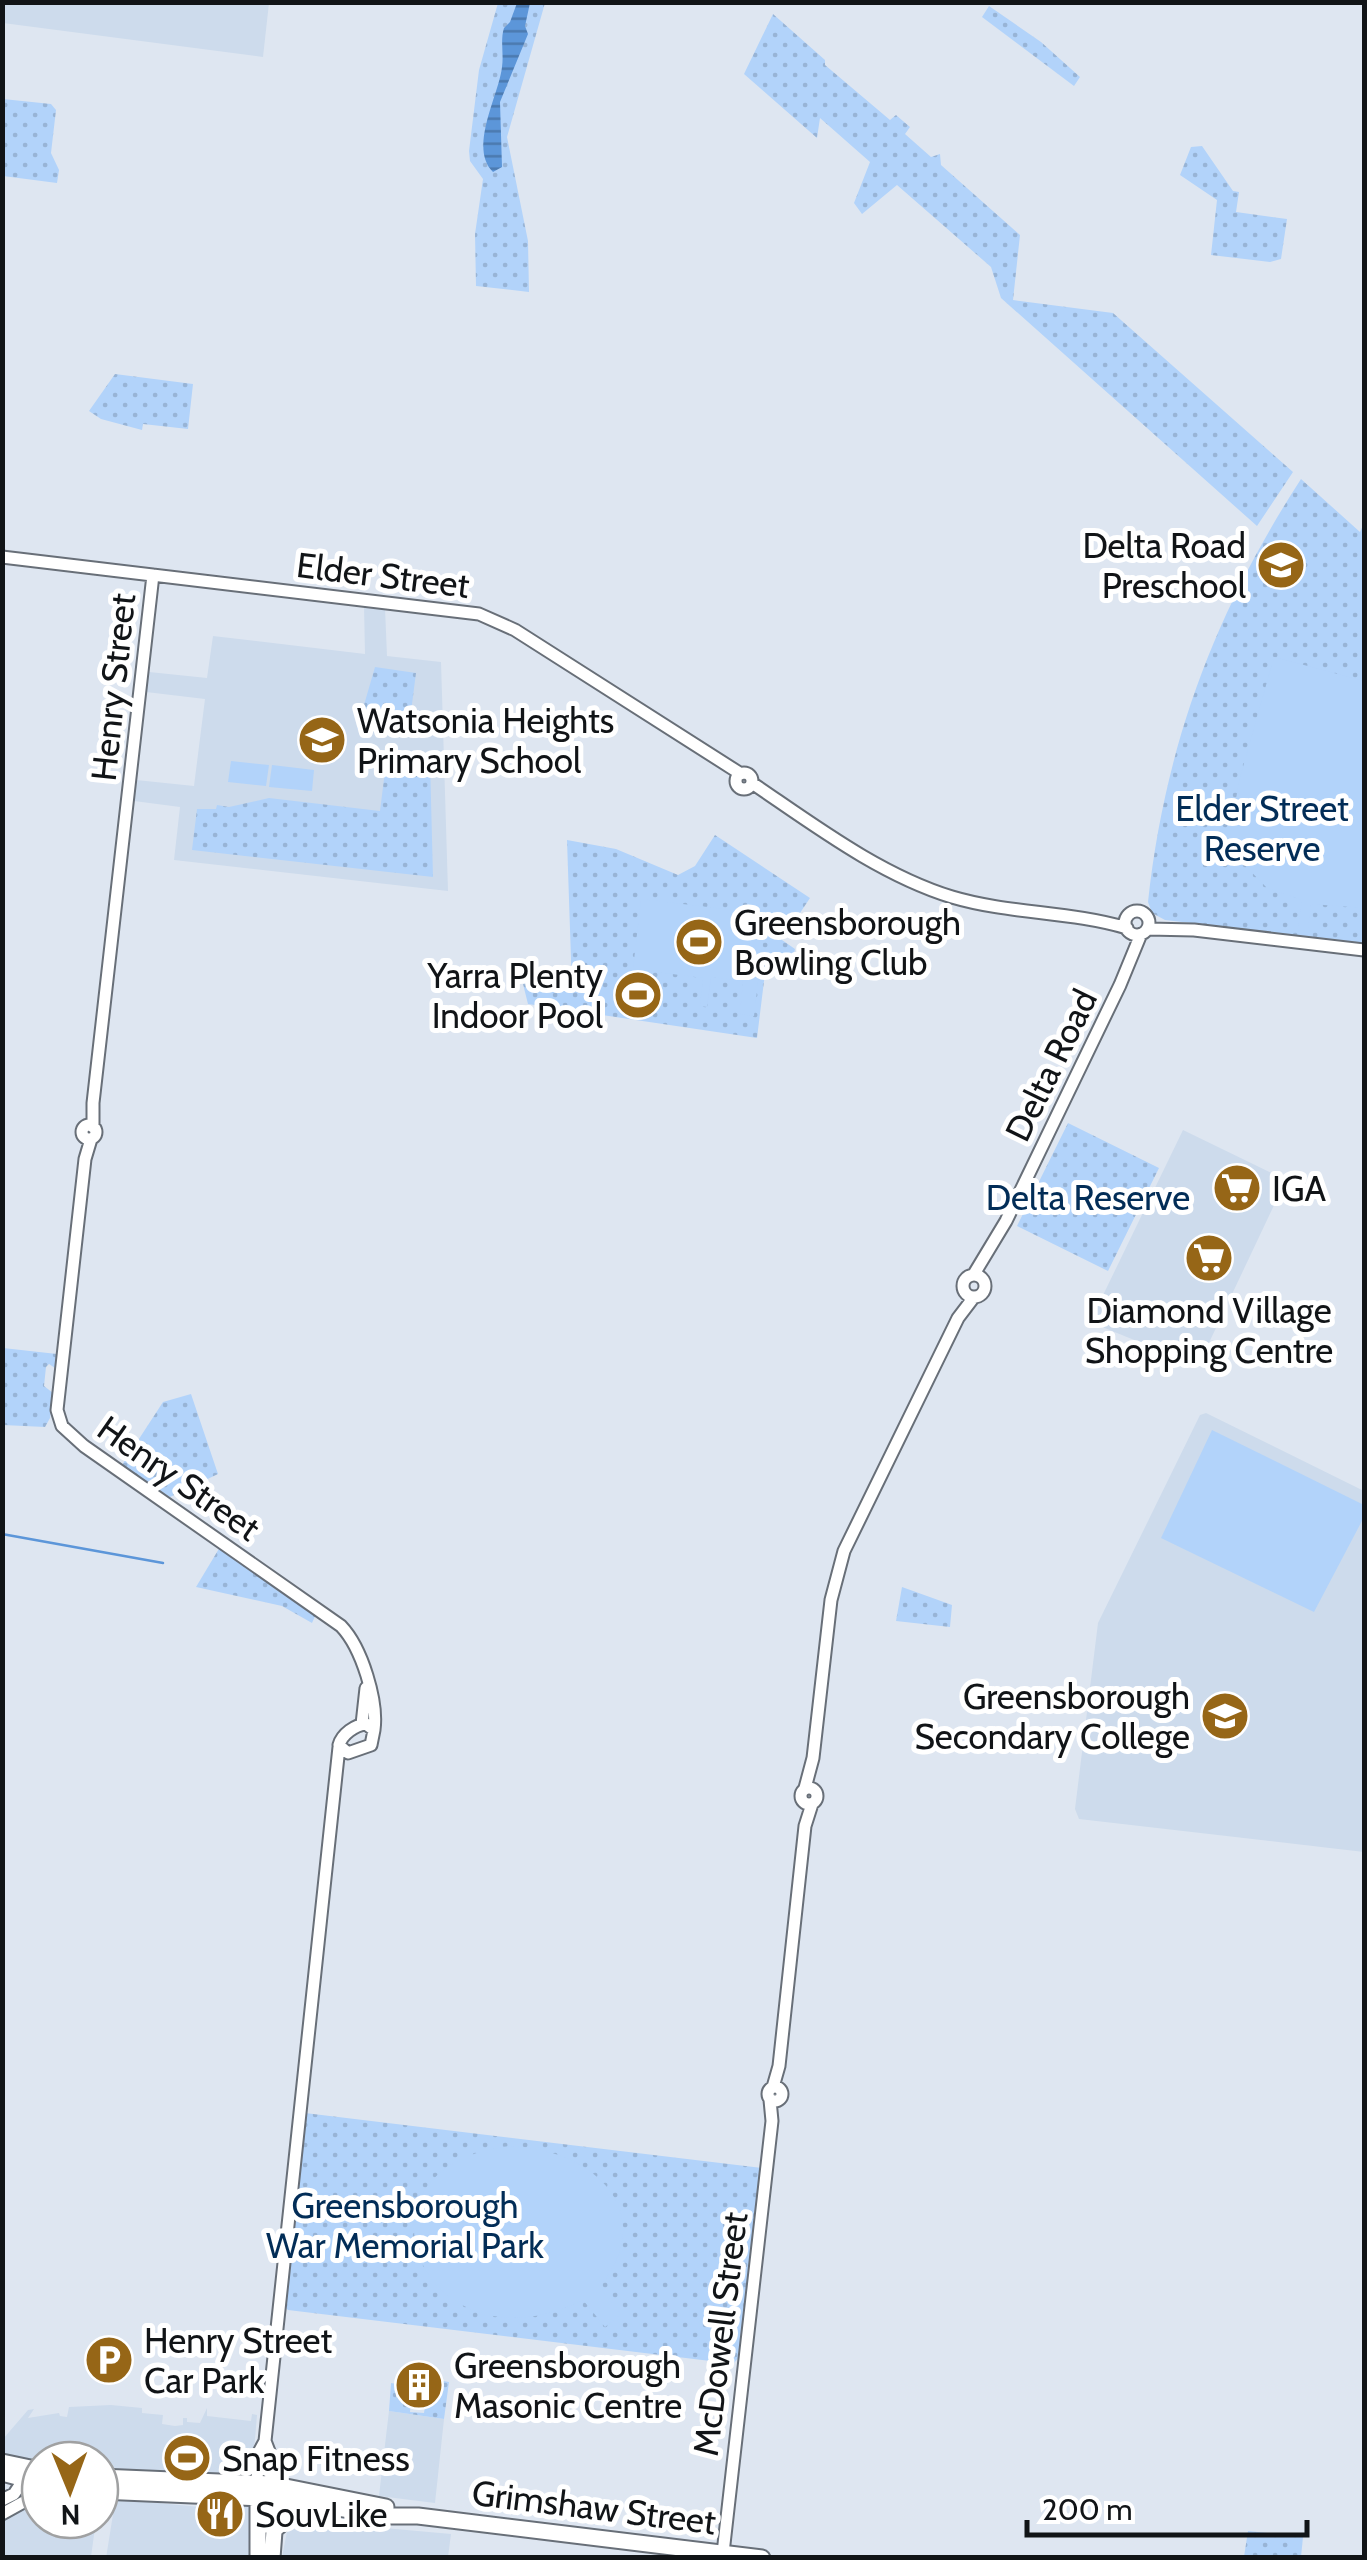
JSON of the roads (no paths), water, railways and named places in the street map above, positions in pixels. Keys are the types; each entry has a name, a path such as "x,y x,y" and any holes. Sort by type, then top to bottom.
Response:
{"main road":[{"name":"Grimshaw Street","path":"120,2485 265,2491 382,2506 418,2516"},
{"name":"Grimshaw Street","path":"265,2491 386,2516 418,2516 762,2558"},
{"path":"265,2491 274,2530 272,2558"},
{"path":"258,2558 265,2491"},
{"path":"274,2530 295,2512 330,2507"}],"street":[{"name":"Elder Street","path":"2,557 487,616 530,639 744,781 918,885 994,906 1137,927 1364,950"},
{"name":"Henry Street","path":"152,574 57,1404 62,1426 77,1440 341,1626 352,1640 366,1678 368,1727"},
{"name":"Delta Road","path":"978,1277 1120,985 1137,927"},
{"path":"978,1277 983,1292 969,1294 964,1279 978,1277"},
{"name":"McDowell Street","path":"723,2553 805,1826 808,1803 817,1798 810,1789 831,1600 844,1551 969,1294"},
{"path":"265,2491 258,2454 264,2441 336,1783 344,1750 342,1737 368,1727 370,1745 344,1750"},
{"path":"2,2476 2,2497"}],"water":[{"path":"517,3 530,3 525,26 528,34 500,102 502,167 493,172 486,162 484,136 500,79 504,28"}],"waterway":[{"path":"2,1534 163,1563"}],"place":[{"name":"Delta Road Preschool","path":"1281,565"},
{"name":"Watsonia Heights Primary School","path":"322,740"},
{"name":"Greensborough Bowling Club","path":"699,942"},
{"name":"Yarra Plenty Indoor Pool","path":"638,995"},
{"name":"IGA","path":"1237,1188"},
{"name":"Diamond Village Shopping Centre","path":"1209,1258"},
{"name":"Greensborough Secondary College","path":"1225,1716"},
{"name":"Henry Street Car Park","path":"109,2360"},
{"name":"Greensborough Masonic Centre","path":"419,2385"},
{"name":"Snap Fitness","path":"187,2458"},
{"name":"SouvLike","path":"220,2514"}],"park label":[{"name":"Elder Street Reserve","path":"1262,828"},
{"name":"Delta Reserve","path":"1088,1197"},
{"name":"Greensborough War Memorial Park","path":"405,2225"}]}
